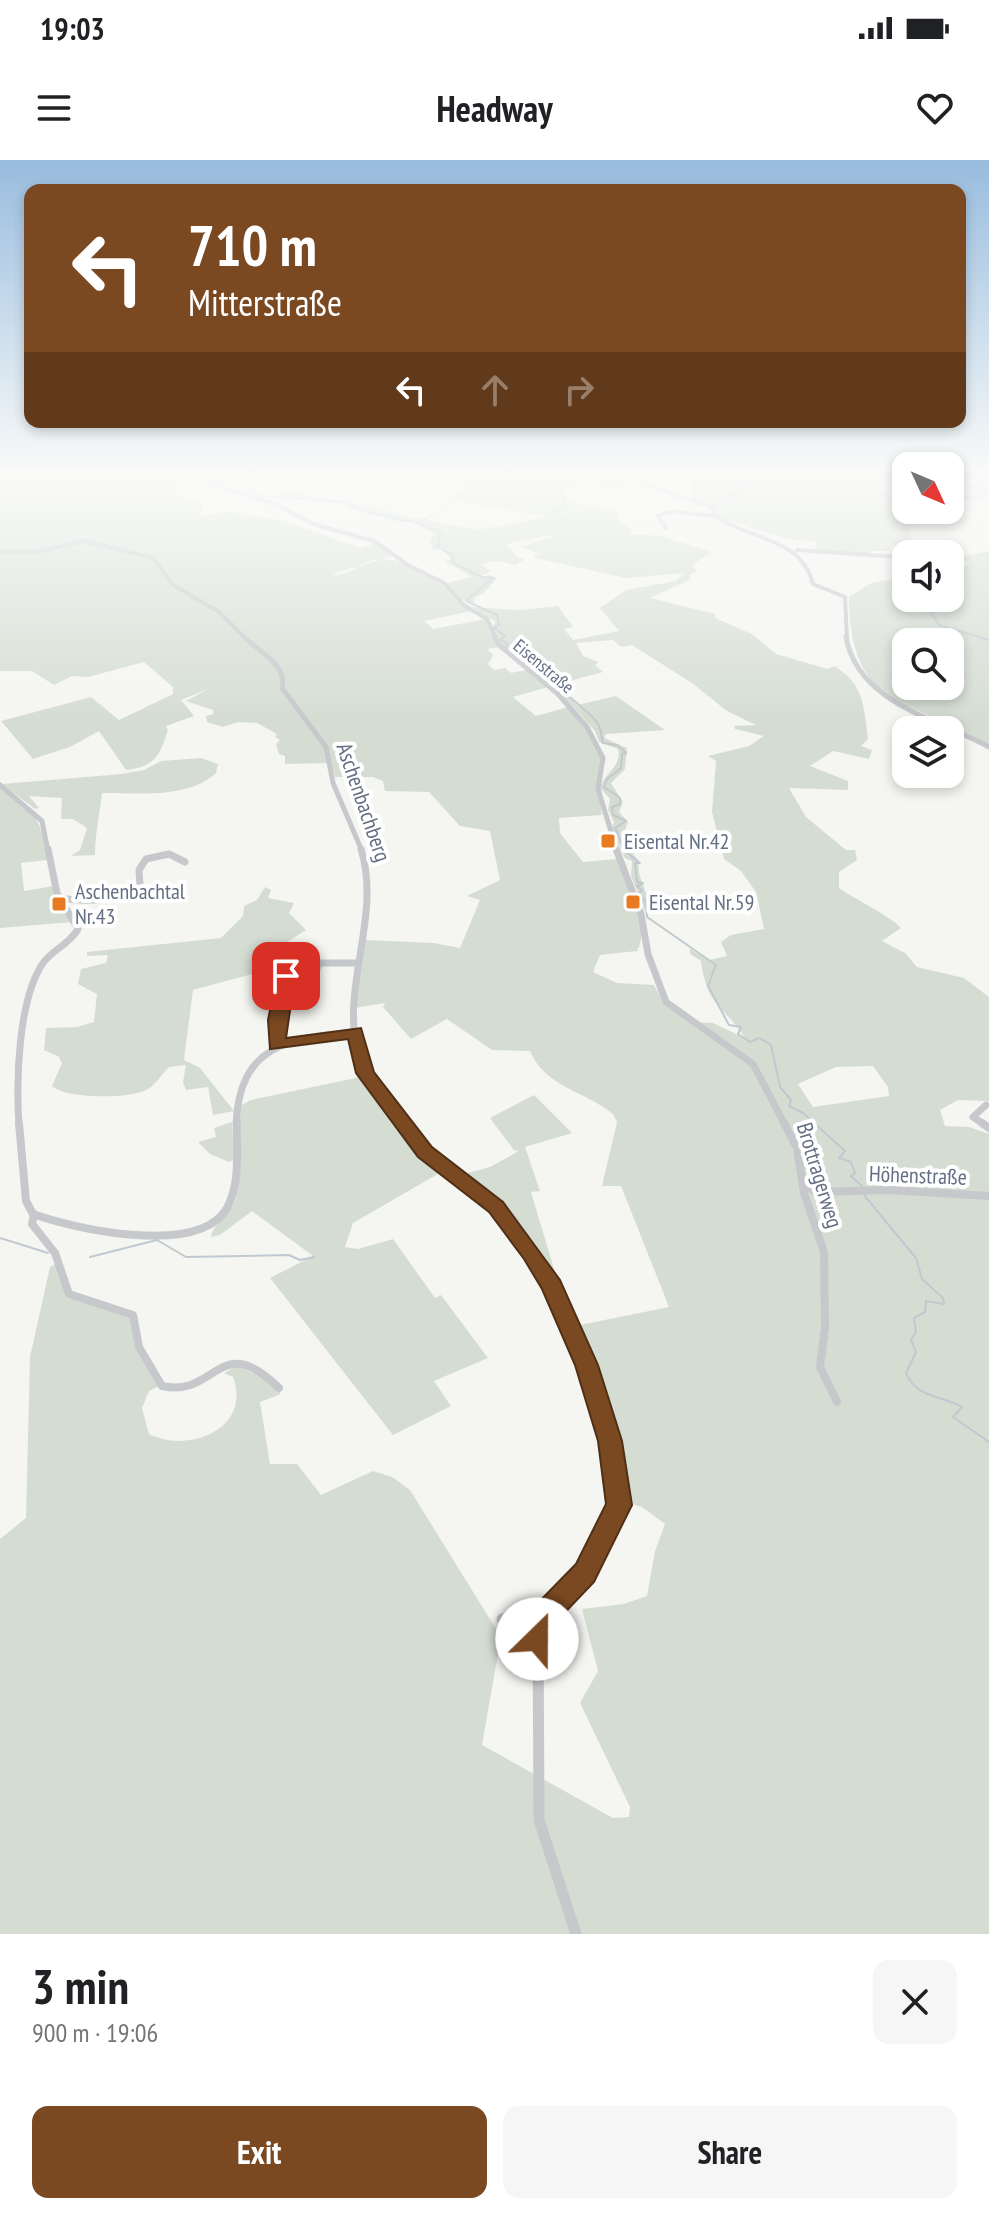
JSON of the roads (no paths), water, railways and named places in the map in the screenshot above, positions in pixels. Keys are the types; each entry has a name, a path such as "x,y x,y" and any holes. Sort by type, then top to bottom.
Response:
{"street":[{"name":"Aschenbachberg","path":"148,557 153,558 173,585 219,612 258,651 276,663 284,680 282,688 326,747 333,783 356,832 370,883 352,1012 361,1065 381,1097 433,1160 496,1207 543,1270 580,1349 601,1408 620,1500 617,1512 585,1573 538,1622"},
{"name":"Eisenstraße","path":"397,557 444,583 465,606 486,617 499,645 572,708 600,747 603,770 598,789 604,818 641,914"},
{"path":"801,557 810,565 813,584 845,597 848,645 873,688 899,704 989,747"},
{"path":"0,785 42,821 59,898 77,932 68,944 44,961 22,1014 23,1041 17,1097 32,1224 55,1253 69,1294 133,1315 139,1347 162,1386 182,1388 243,1363 254,1366 279,1388"},
{"path":"59,898 84,901 129,893 140,886 139,870 146,859 169,854 185,862"},
{"name":"Brottragerweg","path":"641,914 648,954 666,1002 747,1059 759,1072 794,1140 802,1183 824,1252 825,1328 820,1367 837,1402"},
{"path":"307,953 302,963 357,963"},
{"path":"277,1045 277,1020 286,976"},
{"path":"32,1213 126,1237 180,1234 212,1225 229,1209 235,1192 234,1128 243,1086 257,1061 277,1045 355,1032"},
{"path":"986,1105 973,1117 989,1128"},
{"name":"Höhenstraße","path":"802,1183 817,1192 887,1190 989,1196"},
{"path":"502,1619 538,1622 539,1820 576,1934"}],"waterway":[{"path":"453,557 453,563 482,577 493,578 466,601 497,615 499,625 494,628 505,636 500,640 507,643 506,649 527,652 534,658 528,664 594,719 600,728 603,743 617,745 626,753 622,754 621,768 607,779 604,787 620,798 620,804 612,807 613,815 626,821 615,828 625,851 640,863 635,863 637,882 643,883 637,886 642,890 639,893 644,899 641,900 646,902 647,917 716,965 708,986 729,1025 741,1027 738,1034 750,1042 759,1038 771,1045 780,1087 791,1100 789,1106 803,1113 845,1151 839,1158 851,1162 855,1173 851,1176 862,1186"},
{"path":"931,612 939,625 989,640"},
{"path":"864,1195 916,1258 922,1279 943,1298 944,1304 926,1301 925,1312 914,1318 916,1332 911,1340 916,1352 906,1373 910,1381 923,1392 962,1407 953,1417 989,1442"},
{"path":"0,1238 48,1253"},
{"path":"90,1257 157,1240 186,1257 289,1255 300,1260 314,1257"}],"place":[{"name":"Eisental Nr.42","path":"608,841"},
{"name":"Eisental Nr.59","path":"633,902"},
{"name":"Aschenbachtal Nr.43","path":"59,904"}]}
